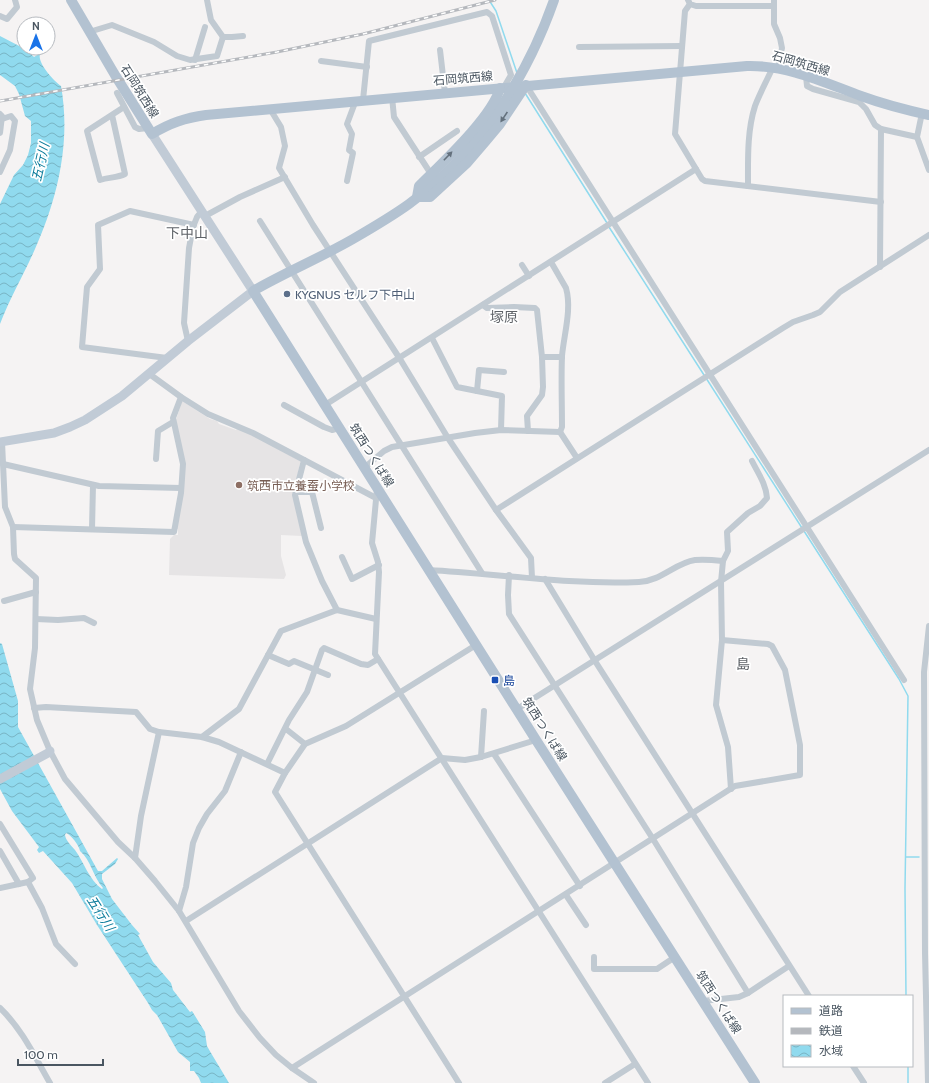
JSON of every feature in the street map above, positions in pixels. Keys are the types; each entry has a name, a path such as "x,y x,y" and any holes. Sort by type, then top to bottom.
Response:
{"main road":[{"name":"石岡筑西線","path":"71,0 150,131 190,117 733,66 775,67 806,76 872,100 925,114"},
{"path":"254,291 367,231 417,197 442,176 488,125 508,97 534,50 554,0"},
{"path":"417,197 430,197 467,163 500,124 526,85"},
{"path":"417,197 419,186 475,127 502,87"},
{"name":"筑西つくば線","path":"254,291 364,468 377,493 429,570 755,1083"}],"street":[{"path":"0,16 7,19 17,7 15,0"},
{"path":"207,0 211,20 223,37 232,38 243,36"},
{"path":"748,186 748,151 752,120 756,106 775,67 782,48 780,38 774,24 774,3 696,6 689,2 685,11 675,134 702,179 705,181 881,202"},
{"path":"347,181 353,153 349,150 352,134 347,124 360,100 367,67 369,41 487,12 492,16 511,75 502,87"},
{"path":"89,32 112,25 154,42 176,56 190,60 217,56 223,37"},
{"path":"194,60 205,27"},
{"path":"579,47 682,46"},
{"path":"440,50 445,93"},
{"path":"322,61 367,67"},
{"path":"806,76 807,86 813,89 859,102 866,109 875,125 881,129 917,137"},
{"path":"526,85 610,224 805,529 904,680"},
{"path":"117,93 135,127 150,131 254,291 188,341 122,396 85,420 70,427 42,435 1,442 5,507 13,527 15,559 36,578 35,648 30,688 37,720 49,752 65,779 118,842 135,858 179,911 239,1011 260,1038 276,1055 314,1083"},
{"path":"392,97 394,117 430,174"},
{"path":"112,115 125,174 119,177 109,177 100,180 87,131 124,107"},
{"path":"270,109 281,127 285,146 279,168 330,251 400,359 448,438 496,510 531,558 532,578"},
{"path":"925,114 917,137 929,170"},
{"path":"0,133 1,116 11,116 14,118 15,121 10,150 0,172"},
{"path":"880,267 881,129"},
{"path":"419,156 457,131"},
{"path":"325,405 400,359 696,170"},
{"path":"188,341 184,323 189,248 196,217 285,177"},
{"path":"167,358 82,347 87,287 100,269 98,226 130,211 194,225"},
{"path":"260,221 482,573"},
{"path":"496,510 793,322 820,312 840,292 929,235"},
{"path":"551,262 567,292 562,357 562,427 560,432"},
{"path":"522,265 529,276"},
{"path":"483,306 487,308 535,308 538,314 543,387 542,395 527,416 528,431"},
{"path":"432,338 457,386 502,396 501,430"},
{"path":"542,357 562,357"},
{"path":"477,391 479,370 504,372"},
{"path":"148,373 208,414 253,433 304,460 377,493 372,543 378,565 375,654 648,1083"},
{"path":"13,527 174,532 183,464 173,418 181,397"},
{"path":"284,405 324,427 332,430 339,428"},
{"path":"156,459 158,431 174,422"},
{"path":"364,468 384,451 402,446 501,430 560,432"},
{"path":"560,432 577,458"},
{"path":"517,709 596,661 929,450"},
{"path":"304,460 296,495 306,542 322,581 337,610"},
{"path":"731,789 728,747 716,705 722,640 720,582 723,561 728,551 727,532 748,513 760,506 767,498 767,490 752,461"},
{"path":"3,464 99,486 181,488"},
{"path":"92,529 93,485"},
{"path":"296,492 312,492 321,528"},
{"path":"342,557 352,579 378,565"},
{"path":"429,570 509,575 582,582 641,582 653,580 676,567 694,560 723,561"},
{"path":"509,575 509,614 653,839 748,993"},
{"path":"545,579 808,995"},
{"path":"4,601 36,592"},
{"path":"202,737 239,709 281,631 337,610 376,619"},
{"path":"36,619 58,620 84,618 94,623"},
{"path":"928,1083 925,953 924,672 929,626"},
{"path":"292,1068 694,814 735,786 800,775 800,745 785,670 772,646 768,644 722,640"},
{"path":"459,1083 275,792 285,773 305,744 346,726 476,645"},
{"path":"267,764 286,729 289,720 307,692 324,648 361,664 368,665 378,659"},
{"path":"268,655 289,664 294,661 328,675"},
{"path":"34,708 46,707 136,712 150,729 159,732 202,737 219,742 285,773"},
{"path":"481,757 484,711"},
{"path":"286,729 305,744"},
{"path":"135,858 141,816 159,732"},
{"path":"186,921 442,758 465,760 481,757 536,740"},
{"path":"0,779 49,752"},
{"path":"179,911 186,887 193,843 207,814 225,791 241,752"},
{"path":"494,754 580,886"},
{"path":"0,824 33,878 28,882 0,888"},
{"path":"0,851 19,884"},
{"path":"28,882 42,908 56,944 75,964"},
{"path":"566,895 586,925"},
{"path":"594,956 594,969 657,969 675,958"},
{"path":"703,1001 739,997 748,993 789,966"},
{"path":"0,1008 11,1018 24,1036 50,1083"},
{"path":"605,1083 635,1064"},
{"path":"854,1067 864,1083"}],"shaded area":[{"name":"筑西市立養蚕小学校","path":"182,401 210,419 217,421 219,424 252,435 300,461 293,496 302,536 281,535 281,556 286,575 284,579 169,575 170,539 174,535 178,535 178,529 176,529 183,491 176,420"}],"water":[{"name":"五行川","path":"0,36 16,44 16,56 40,56 43,67 61,86 64,107 64,128 60,169 50,210 35,249 0,324 0,204 14,175 23,165 28,155 31,143 31,121 25,116 19,94 15,86 0,75"},
{"name":"五行川","path":"0,643 2,644 18,701 18,727 98,871 102,871 117,858 118,859 115,864 102,874 102,879 112,899 140,934 138,935 153,962 171,983 173,990 190,1012 192,1011 205,1032 207,1046 229,1083 201,1083 194,1071 190,1071 190,1062 178,1052 157,1015 152,1010 97,925 72,883 43,851 39,853 37,850 39,847 12,811 0,789","holes":["66,833 87,859 103,888 102,889 94,881 68,841 65,835"]}],"waterway":[{"path":"489,0 496,11 517,73"},
{"path":"525,93 607,223"},
{"path":"609,227 704,375"},
{"path":"706,378 802,528"},
{"path":"804,531 899,679 908,696 905,889 906,995"},
{"path":"906,857 919,857"},
{"path":"908,1067 908,1083"}],"railway":[{"path":"0,101 277,52 363,34 495,0"}],"place":[{"name":"KYGNUS セルフ下中山","path":"287,294"},
{"name":"筑西市立養蚕小学校","path":"239,485"},
{"name":"島","path":"495,680"}],"district":[{"name":"下中山","path":"187,233"},
{"name":"塚原","path":"504,317"},
{"name":"島","path":"743,664"}]}
